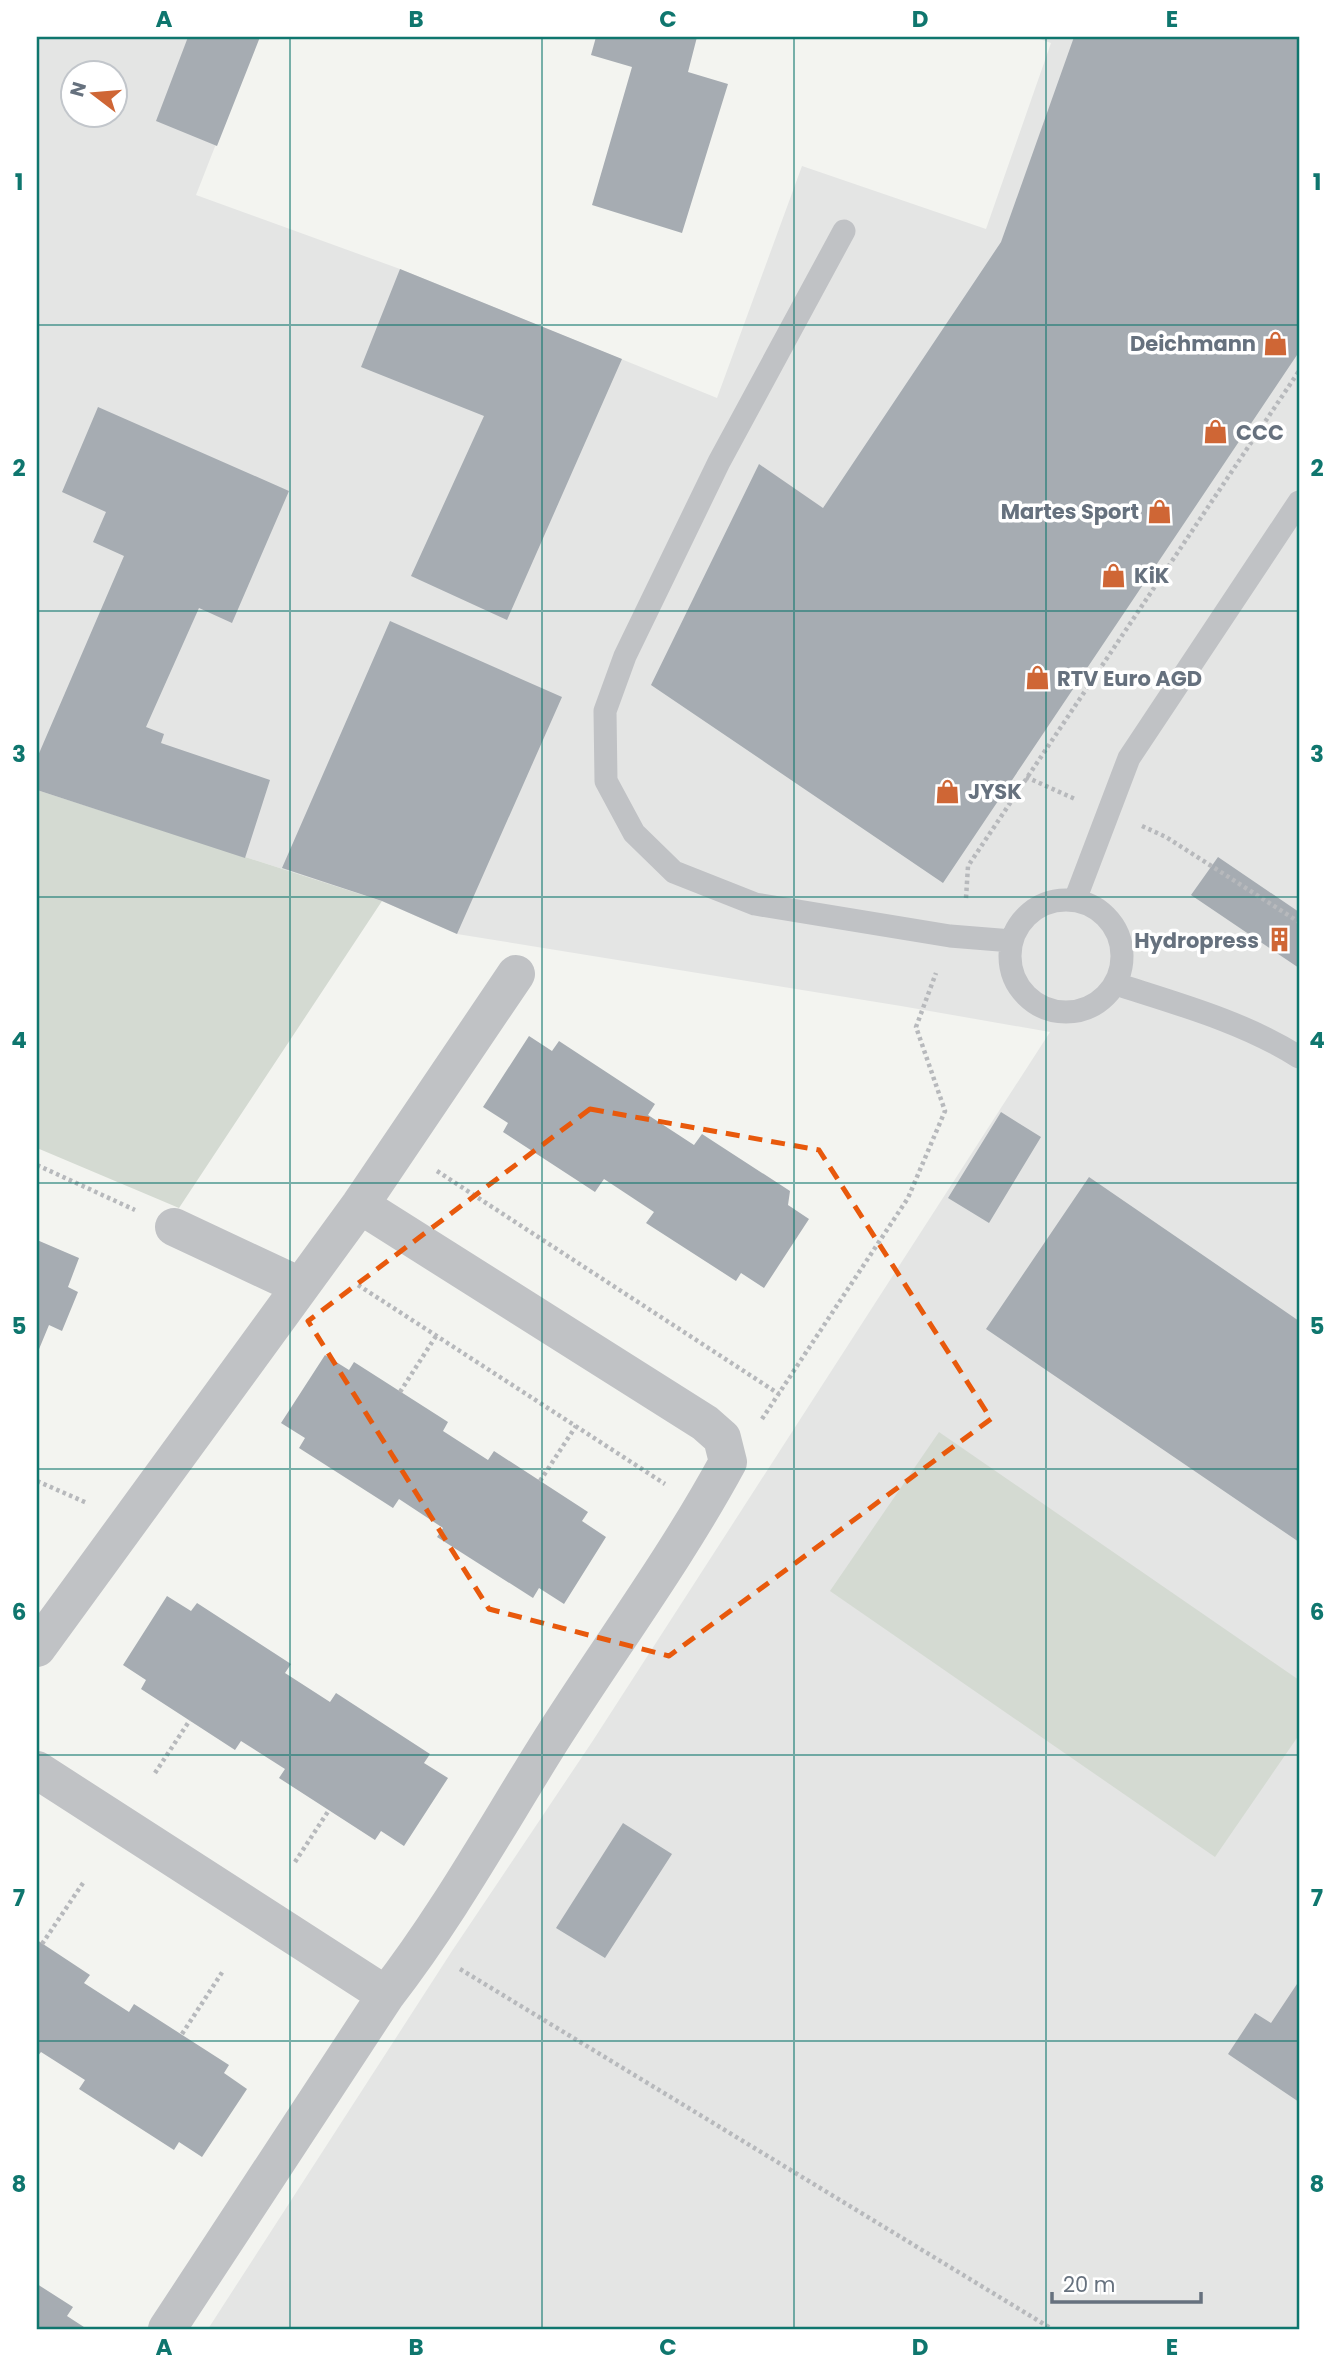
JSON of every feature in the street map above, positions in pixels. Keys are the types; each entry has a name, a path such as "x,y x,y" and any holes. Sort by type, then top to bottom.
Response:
{"street":[{"path":"37,1648 360,1205 516,974"},
{"path":"167,2329 386,1994 423,1947 552,1739 704,1506 728,1462 722,1438 705,1423 360,1205"},
{"path":"174,1227 300,1286"},
{"path":"37,1770 386,1994"}],"lane":[{"path":"844,231 719,462 625,656 605,711 606,781 634,833 674,872 755,904 950,936 1012,941"},
{"path":"1074,900 1129,758 1299,502"},
{"path":"1074,900 1100,910 1117,930 1124,957 1116,984 1097,1003 1072,1013 1045,1008 1023,993 1011,968 1012,941 1025,917 1048,902 1074,900"},
{"path":"1116,984 1196,1009 1275,1042 1299,1057"}],"path":[{"path":"965,898 968,866 1299,371"},
{"path":"1026,778 1082,802"},
{"path":"1138,824 1167,837 1299,922"},
{"path":"722,1438 755,1430 908,1198 945,1111 916,1027 937,970"},
{"path":"399,1146 779,1394"},
{"path":"37,1166 174,1227"},
{"path":"357,1284 668,1485"},
{"path":"401,1392 436,1336"},
{"path":"540,1481 576,1426"},
{"path":"37,1481 128,1521"},
{"path":"155,1773 190,1720"},
{"path":"295,1862 329,1810"},
{"path":"42,1944 83,1882"},
{"path":"423,1947 1052,2329"},
{"path":"182,2034 223,1971"}],"highlighted area":[{"path":"590,1109 819,1150 991,1419 669,1656 489,1609 308,1321"}],"shaded area":[{"path":"37,37 258,37 196,195 400,269 717,398 802,166 986,229 1051,43 1034,37 1299,37 1299,2329 208,2329 452,1951 592,1742 1050,1032 457,934 382,901 37,790"},
{"path":"37,790 382,901 179,1208 37,1148"},
{"path":"939,1432 1299,1680 1299,1735 1215,1857 830,1591"}],"building":[{"path":"188,37 260,37 217,146 156,121"},
{"path":"596,37 697,37 688,72 728,84 682,233 592,205 632,67 591,55"},
{"path":"1074,37 1299,37 1299,352 943,883 651,685 759,464 823,508 1001,242"},
{"path":"400,269 622,359 507,620 411,576 484,416 361,367"},
{"path":"98,407 289,491 232,623 199,608 146,727 164,734 161,743 270,780 245,858 37,790 37,758 124,556 93,542 106,512 62,492"},
{"path":"390,621 562,697 457,934 382,901 282,868"},
{"name":"Hydropress","path":"1218,857 1299,912 1299,968 1191,895"},
{"path":"529,1036 552,1051 559,1041 655,1104 648,1115 694,1145 702,1134 790,1191 788,1205 809,1219 764,1288 741,1273 736,1281 646,1223 654,1212 604,1179 595,1192 503,1132 508,1123 483,1107"},
{"path":"1001,1112 1041,1137 989,1223 948,1198"},
{"path":"1089,1177 1299,1321 1299,1542 986,1329"},
{"path":"37,1240 79,1258 68,1287 78,1292 62,1331 49,1325 37,1354"},
{"path":"325,1355 349,1370 354,1362 448,1422 443,1431 488,1460 494,1451 588,1512 582,1521 606,1537 564,1604 539,1588 533,1598 437,1537 443,1528 399,1499 393,1508 299,1448 305,1438 281,1423"},
{"path":"167,1596 191,1611 197,1603 291,1664 285,1673 330,1702 336,1693 430,1754 424,1763 448,1778 404,1846 381,1831 375,1840 279,1778 285,1769 241,1741 235,1750 141,1689 146,1680 123,1665"},
{"path":"623,1823 672,1854 605,1958 556,1928"},
{"path":"37,1940 90,1975 84,1983 129,2012 134,2004 229,2065 224,2073 247,2089 202,2157 179,2142 174,2150 79,2089 85,2080 41,2052 37,2057"},
{"path":"1299,1981 1299,2102 1228,2054 1255,2013 1271,2023"},
{"path":"37,2284 73,2307 67,2316 87,2329 37,2329"}],"place":[{"name":"Deichmann","path":"1276,343"},
{"name":"CCC","path":"1216,432"},
{"name":"Martes Sport","path":"1159,511"},
{"name":"KiK","path":"1114,575"},
{"name":"RTV Euro AGD","path":"1037,678"},
{"name":"JYSK","path":"948,791"},
{"name":"Hydropress","path":"1279,940"}]}
